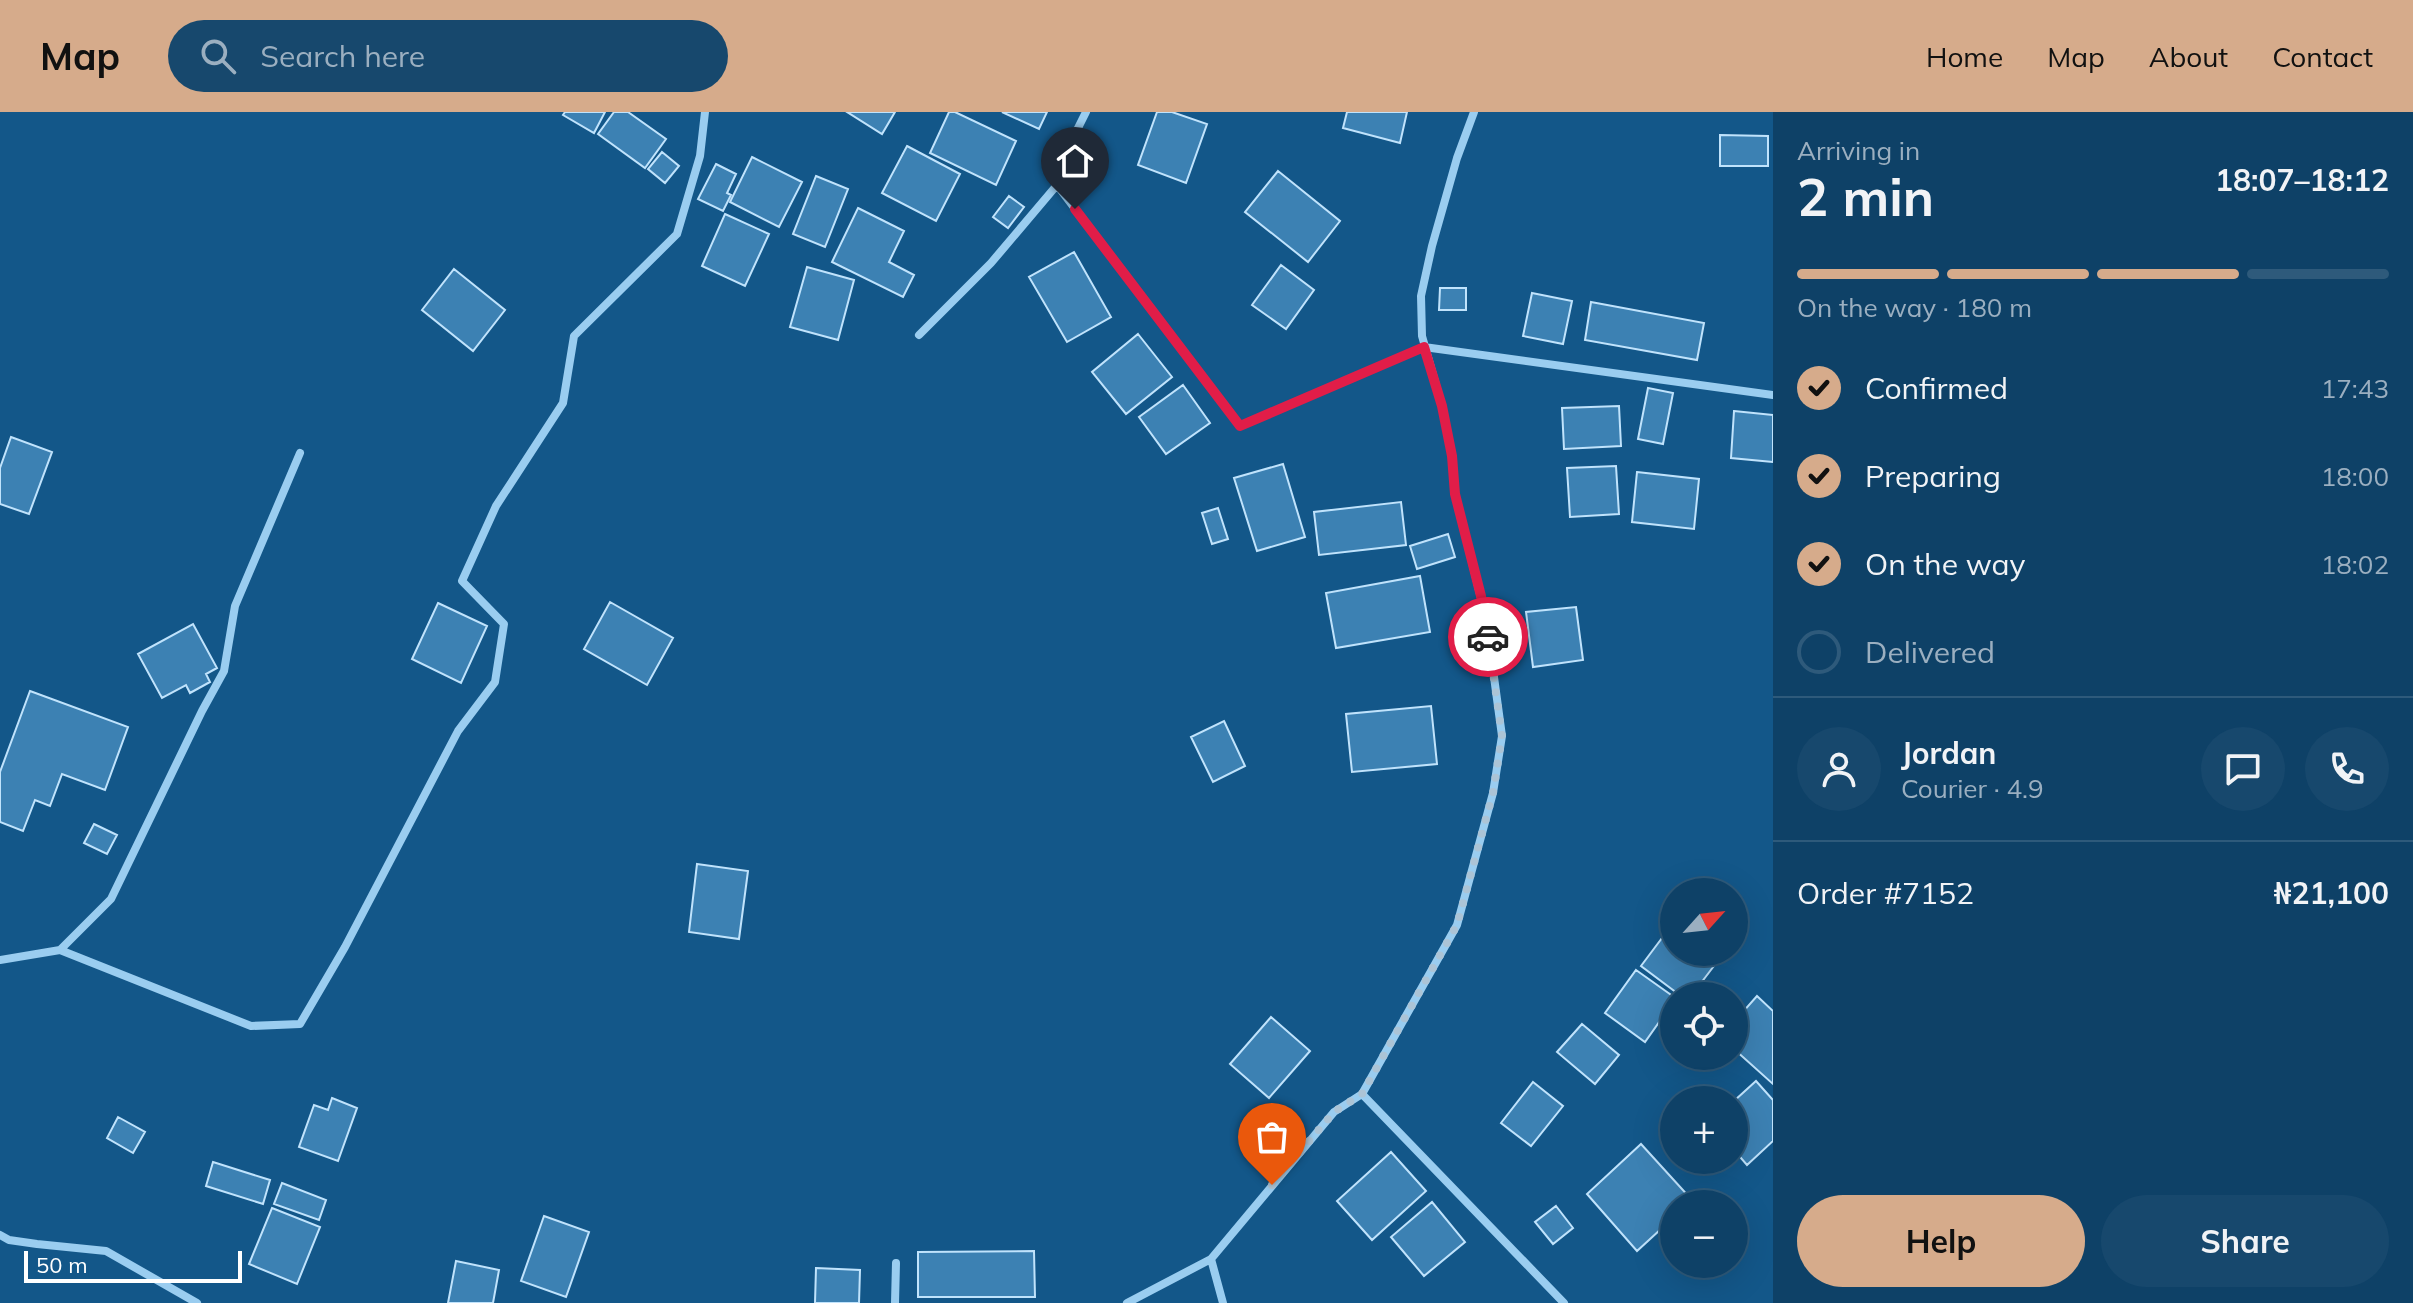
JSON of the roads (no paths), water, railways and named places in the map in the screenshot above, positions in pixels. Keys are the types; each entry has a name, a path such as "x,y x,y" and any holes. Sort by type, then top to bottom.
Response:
{"street":[{"path":"0,960 60,950 251,1026 300,1024 345,947 458,731 495,682 504,624 462,581 496,506 563,403 574,336 677,234 700,156 705,112"},
{"path":"919,335 991,263 1057,185 1069,168 1073,138 1086,112"},
{"path":"1127,1303 1211,1259 1334,1112 1362,1094 1457,925 1493,793 1502,736 1486,618 1455,494 1452,456 1442,406 1424,347 1421,296 1457,158 1474,112"},
{"path":"1057,185 1240,426 1424,347 1773,395"},
{"path":"60,950 111,899 224,671 235,606 300,453"},
{"path":"1362,1094 1564,1303"},
{"path":"0,1235 9,1240 106,1251 197,1303"},
{"path":"1211,1259 1223,1303"},
{"path":"895,1303 896,1263"}]}
